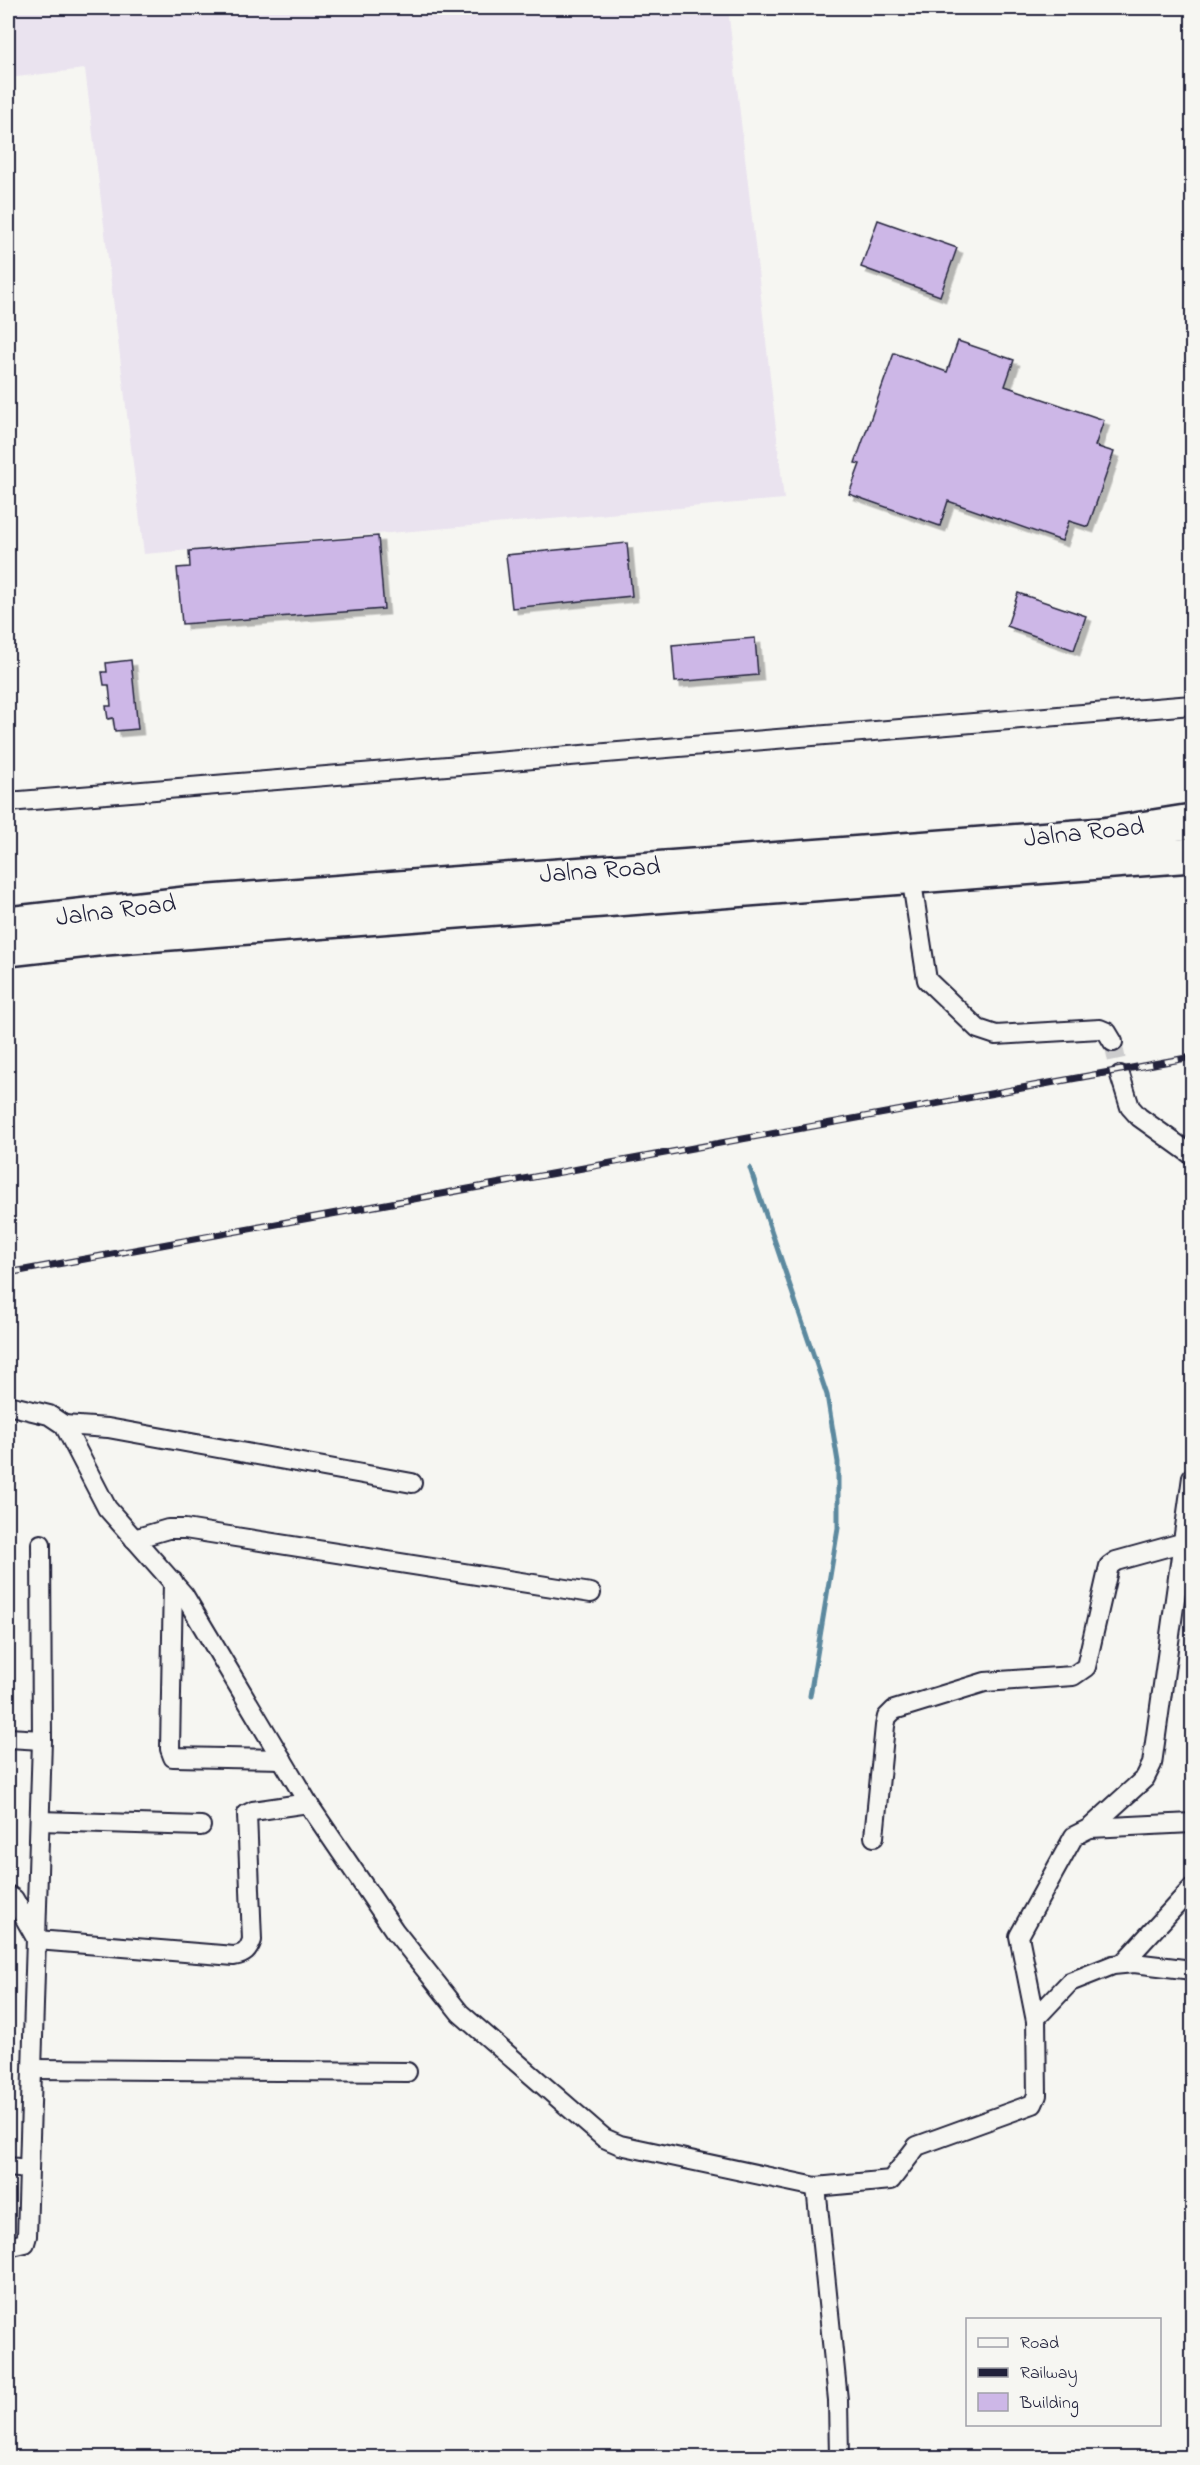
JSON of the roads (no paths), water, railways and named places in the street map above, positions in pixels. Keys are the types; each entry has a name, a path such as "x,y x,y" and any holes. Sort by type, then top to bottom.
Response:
{"highway":[{"name":"Jalna Road","path":"8,924 185,904 1103,834 1192,821"},
{"name":"Jalna Road","path":"8,949 105,938 1192,855"}],"street":[{"path":"8,802 1192,705"},
{"path":"911,876 927,980 978,1029 996,1035 1100,1029 1107,1032 1113,1042"},
{"path":"1120,1075 1130,1107 1139,1117 1192,1155"},
{"path":"8,1405 49,1415 64,1425 101,1498 184,1595 308,1803 394,1930 460,2013 593,2130 620,2145 816,2187 891,2180 917,2146 1033,2104 1037,2095 1036,2021 1018,1936 1074,1836 1090,1828 1145,1778 1152,1764 1187,1542 1192,1477"},
{"path":"64,1425 108,1428 412,1483"},
{"path":"134,1539 168,1529 185,1529 591,1593"},
{"path":"874,1837 885,1726 887,1717 894,1710 985,1682 1073,1676 1081,1673 1086,1668 1109,1566 1116,1561 1187,1542"},
{"path":"8,2247 25,2243 27,2236 42,1740 41,1544"},
{"path":"172,1581 171,1754 178,1759 282,1759"},
{"path":"8,1738 42,1740"},
{"path":"37,1940 234,1956 243,1954 249,1949 252,1940 247,1814 253,1811 308,1803"},
{"path":"40,1821 201,1826"},
{"path":"1090,1828 1192,1823"},
{"path":"1036,2021 1040,2011 1070,1982 1124,1962 1190,1893"},
{"path":"8,1894 14,1899 37,1940"},
{"path":"1124,1962 1192,1970"},
{"path":"33,2069 406,2072"},
{"path":"8,2166 29,2169"},
{"path":"816,2187 838,2400 839,2457"}],"waterway":[{"path":"750,1168 827,1395 838,1462 838,1528 810,1696"}],"tunnel":[{"path":"1113,1042 1120,1075"}],"railway":[{"path":"8,1273 1192,1057"}]}
